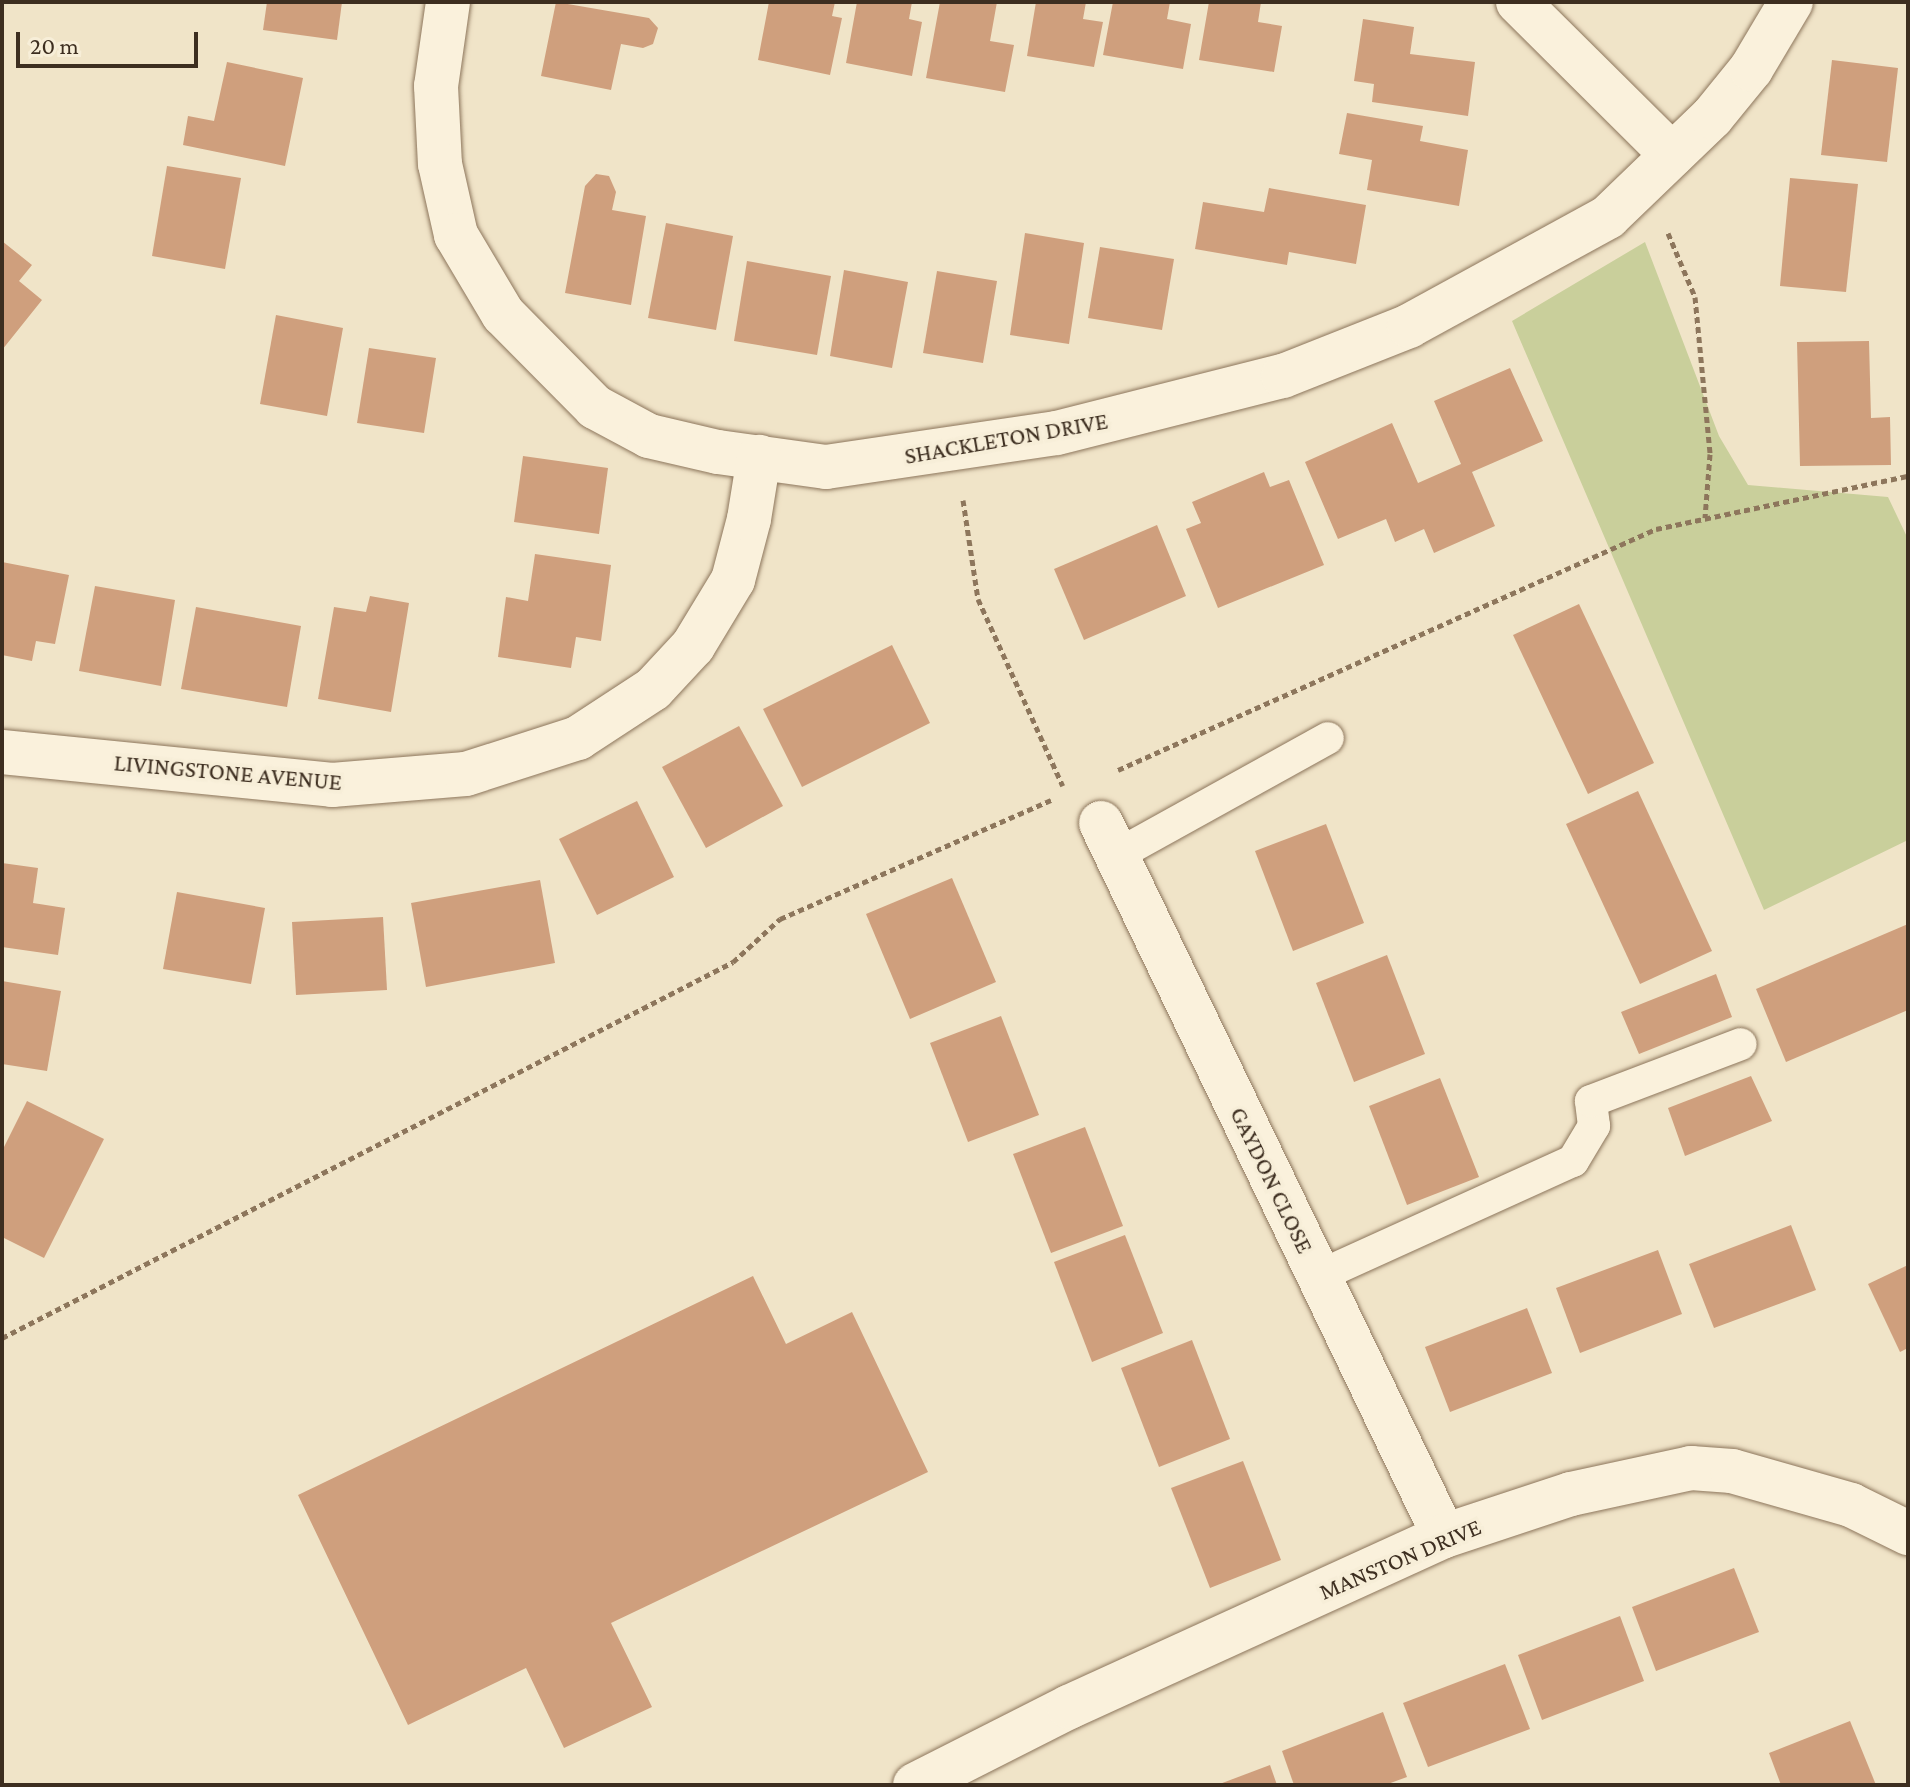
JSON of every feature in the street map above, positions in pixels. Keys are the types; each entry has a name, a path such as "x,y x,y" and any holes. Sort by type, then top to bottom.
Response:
{"street":[{"name":"SHACKLETON DRIVE","path":"448,2 436,86 440,164 456,235 503,314 595,407 649,436 826,467 1057,433 1283,376 1409,326 1608,217 1712,117 1751,69 1791,2"},
{"path":"1518,2 1659,168"},
{"name":"LIVINGSTONE AVENUE","path":"2,752 332,785 466,774 578,738 653,689 693,646 733,580 749,519 759,457"},
{"name":"GAYDON CLOSE","path":"1109,839 1444,1536"},
{"name":"MANSTON DRIVE","path":"915,1785 1069,1707 1444,1536 1571,1494 1691,1468 1732,1471 1851,1505 1908,1532"}],"lane":[{"path":"1109,839 1328,738"},
{"path":"1319,1276 1573,1161 1594,1126 1591,1101 1741,1044"}],"path":[{"path":"1659,168 1695,297 1710,454 1705,518"},
{"path":"955,449 978,599 1067,794 1109,839"},
{"path":"1109,774 1656,529 1908,476"},
{"path":"2,1338 733,962 780,919 1067,794"}],"green space":[{"path":"1645,242 1719,436 1748,485 1888,497 1908,539 1908,840 1764,910 1512,321"}],"building":[{"path":"267,2 342,2 337,40 263,30"},
{"path":"556,2 649,18 658,28 653,44 643,48 621,44 611,90 541,76"},
{"path":"769,2 835,2 832,16 842,18 830,75 758,60"},
{"path":"857,2 912,2 909,19 922,22 912,76 846,63"},
{"path":"940,2 997,2 990,41 1014,45 1005,92 926,78"},
{"path":"1036,2 1086,2 1083,19 1103,22 1094,67 1027,56"},
{"path":"1113,2 1170,2 1167,19 1191,24 1183,69 1103,55"},
{"path":"1209,2 1261,2 1258,22 1282,26 1274,72 1199,60"},
{"path":"1363,19 1414,27 1410,54 1475,62 1468,116 1372,102 1374,84 1354,81"},
{"path":"1832,60 1898,68 1887,162 1821,155"},
{"path":"227,62 303,78 285,166 183,145 188,116 214,121"},
{"path":"1347,113 1423,126 1420,141 1468,150 1459,206 1367,190 1372,160 1339,154"},
{"path":"167,166 241,178 225,269 152,256"},
{"path":"596,174 609,176 616,192 612,210 646,216 631,305 565,293 585,186"},
{"path":"1790,178 1858,184 1846,292 1780,286"},
{"path":"1269,188 1366,205 1356,264 1289,252 1287,265 1195,249 1203,202 1264,212"},
{"path":"666,223 733,236 716,330 648,318"},
{"path":"1025,233 1084,243 1069,344 1010,335"},
{"path":"2,241 32,265 19,281 42,300 2,350"},
{"path":"1100,247 1174,259 1162,330 1088,318"},
{"path":"747,261 831,276 817,355 734,341"},
{"path":"844,270 908,282 892,368 830,356"},
{"path":"937,271 997,281 983,363 923,353"},
{"path":"276,315 343,328 327,416 260,404"},
{"path":"1869,341 1871,418 1890,417 1891,465 1800,466 1797,342"},
{"path":"369,348 436,358 424,433 357,423"},
{"path":"1510,368 1543,441 1472,472 1495,526 1434,553 1424,529 1395,542 1386,519 1338,539 1305,462 1392,423 1418,483 1461,464 1434,401"},
{"path":"523,456 608,468 599,534 514,522"},
{"path":"1264,472 1270,487 1289,480 1324,565 1218,608 1186,529 1201,523 1192,502"},
{"path":"1157,525 1186,596 1084,640 1054,569"},
{"path":"535,554 611,565 601,641 576,637 571,668 498,657 506,597 528,601"},
{"path":"2,562 69,575 55,644 36,641 32,661 2,655"},
{"path":"95,586 175,600 161,686 79,671"},
{"path":"370,596 409,603 391,712 318,699 334,607 366,612"},
{"path":"1579,604 1654,763 1588,794 1513,635"},
{"path":"196,607 301,626 287,707 181,689"},
{"path":"892,645 930,723 802,787 763,709"},
{"path":"739,726 783,806 706,848 662,767"},
{"path":"1638,791 1712,951 1640,984 1566,824"},
{"path":"637,801 674,877 597,915 559,839"},
{"path":"1326,824 1364,923 1293,951 1255,851"},
{"path":"2,863 38,868 33,903 65,908 58,955 2,947"},
{"path":"952,878 996,982 910,1019 866,914"},
{"path":"540,880 555,963 426,987 411,903"},
{"path":"177,892 265,908 251,984 163,969"},
{"path":"383,917 387,990 296,995 292,922"},
{"path":"1908,924 1908,1010 1786,1062 1756,989"},
{"path":"1387,955 1425,1054 1354,1082 1316,983"},
{"path":"1716,974 1732,1017 1639,1054 1621,1012"},
{"path":"2,981 61,991 47,1071 2,1064"},
{"path":"1001,1016 1039,1115 968,1142 930,1043"},
{"path":"1751,1076 1772,1121 1685,1156 1668,1108"},
{"path":"1440,1078 1479,1177 1407,1205 1369,1106"},
{"path":"27,1101 104,1139 44,1258 2,1237 2,1151"},
{"path":"1085,1127 1123,1226 1051,1253 1013,1154"},
{"path":"1791,1225 1816,1290 1714,1328 1689,1264"},
{"path":"1125,1235 1163,1333 1092,1362 1054,1262"},
{"path":"1658,1250 1682,1314 1580,1353 1556,1288"},
{"path":"1908,1265 1908,1348 1900,1352 1868,1284"},
{"path":"753,1276 786,1344 852,1312 928,1472 611,1623 652,1707 564,1748 526,1668 408,1725 298,1495"},
{"path":"1527,1308 1552,1373 1450,1412 1425,1347"},
{"path":"1192,1340 1230,1439 1159,1467 1121,1368"},
{"path":"1243,1461 1281,1560 1210,1588 1171,1488"},
{"path":"1734,1568 1759,1632 1656,1671 1632,1607"},
{"path":"1620,1616 1644,1681 1542,1720 1518,1655"},
{"path":"1505,1664 1530,1729 1428,1767 1403,1703"},
{"path":"1383,1712 1407,1777 1385,1785 1294,1785 1282,1751"},
{"path":"1850,1721 1876,1785 1781,1785 1769,1753"},
{"path":"1270,1765 1277,1785 1217,1785"}]}
